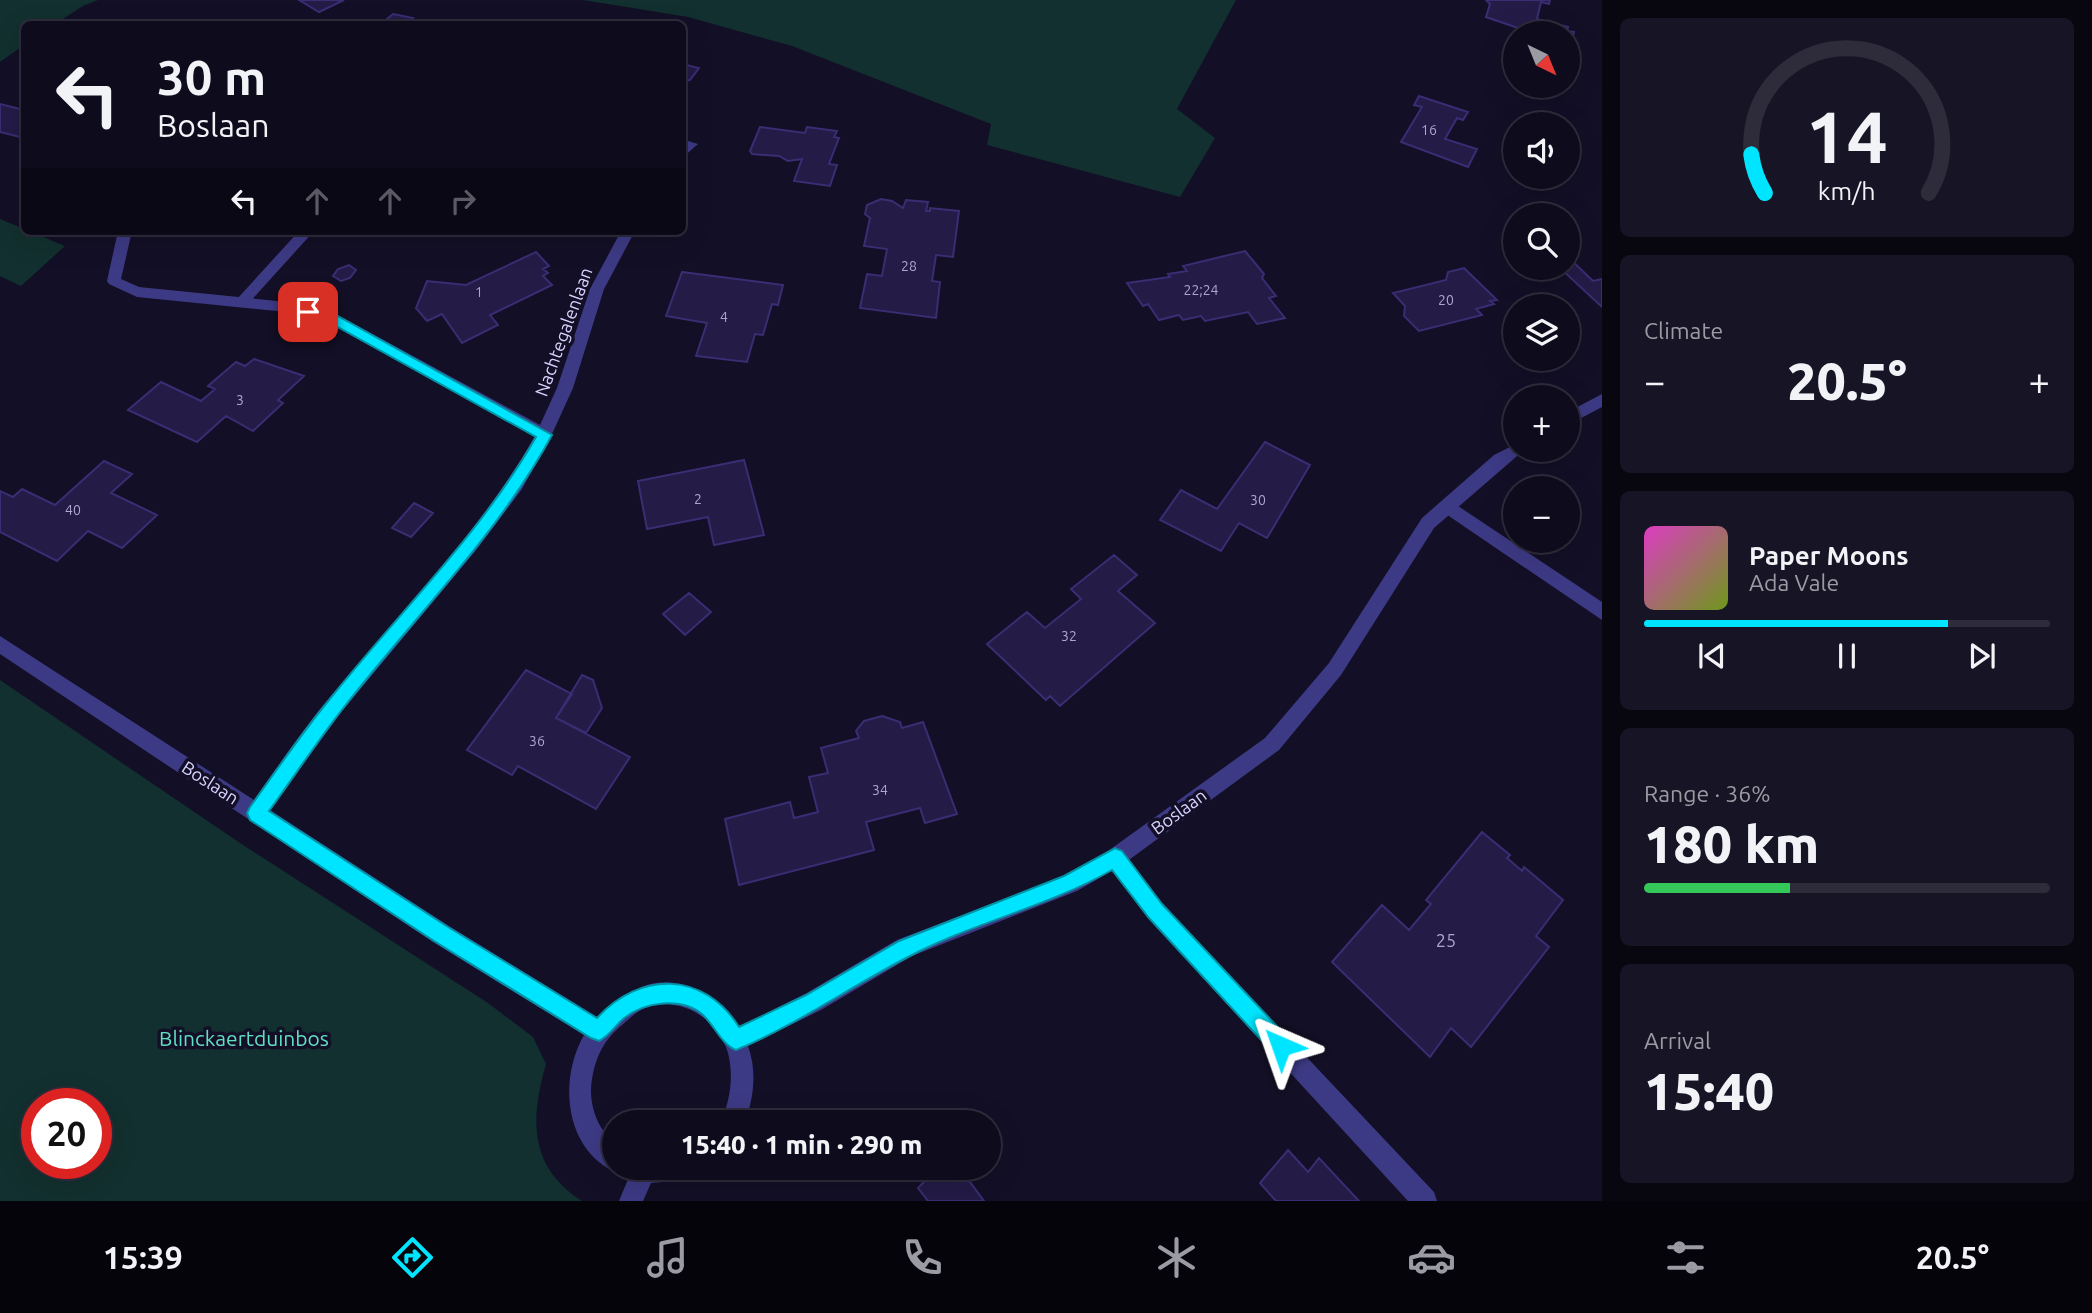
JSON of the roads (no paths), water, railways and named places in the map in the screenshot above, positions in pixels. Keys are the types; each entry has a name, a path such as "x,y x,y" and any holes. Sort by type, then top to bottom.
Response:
{"street":[{"path":"124,235 114,281 137,292 242,302 329,317 544,435"},
{"path":"242,302 303,235"},
{"name":"Nachtegalenlaan","path":"256,813 335,705 471,544 516,484 544,435 565,388 597,289 626,235"},
{"path":"1580,412 1602,400"},
{"name":"Boslaan","path":"736,1040 813,1002 905,948 1070,884 1115,858 1272,744 1335,669 1428,523 1503,457"},
{"path":"1446,505 1602,612"},
{"name":"Boslaan","path":"0,644 441,934 599,1031"},
{"path":"1115,858 1155,911 1425,1201"},
{"path":"666,1180 636,1190 618,1170 598,1154 585,1132 579,1106 579,1080 586,1054 599,1031 617,1011 638,999 661,993 684,995 705,1003 723,1020 736,1040 743,1072 739,1110"}],"park label":[{"name":"Blinckaertduinbos","path":"244,1039"}]}
